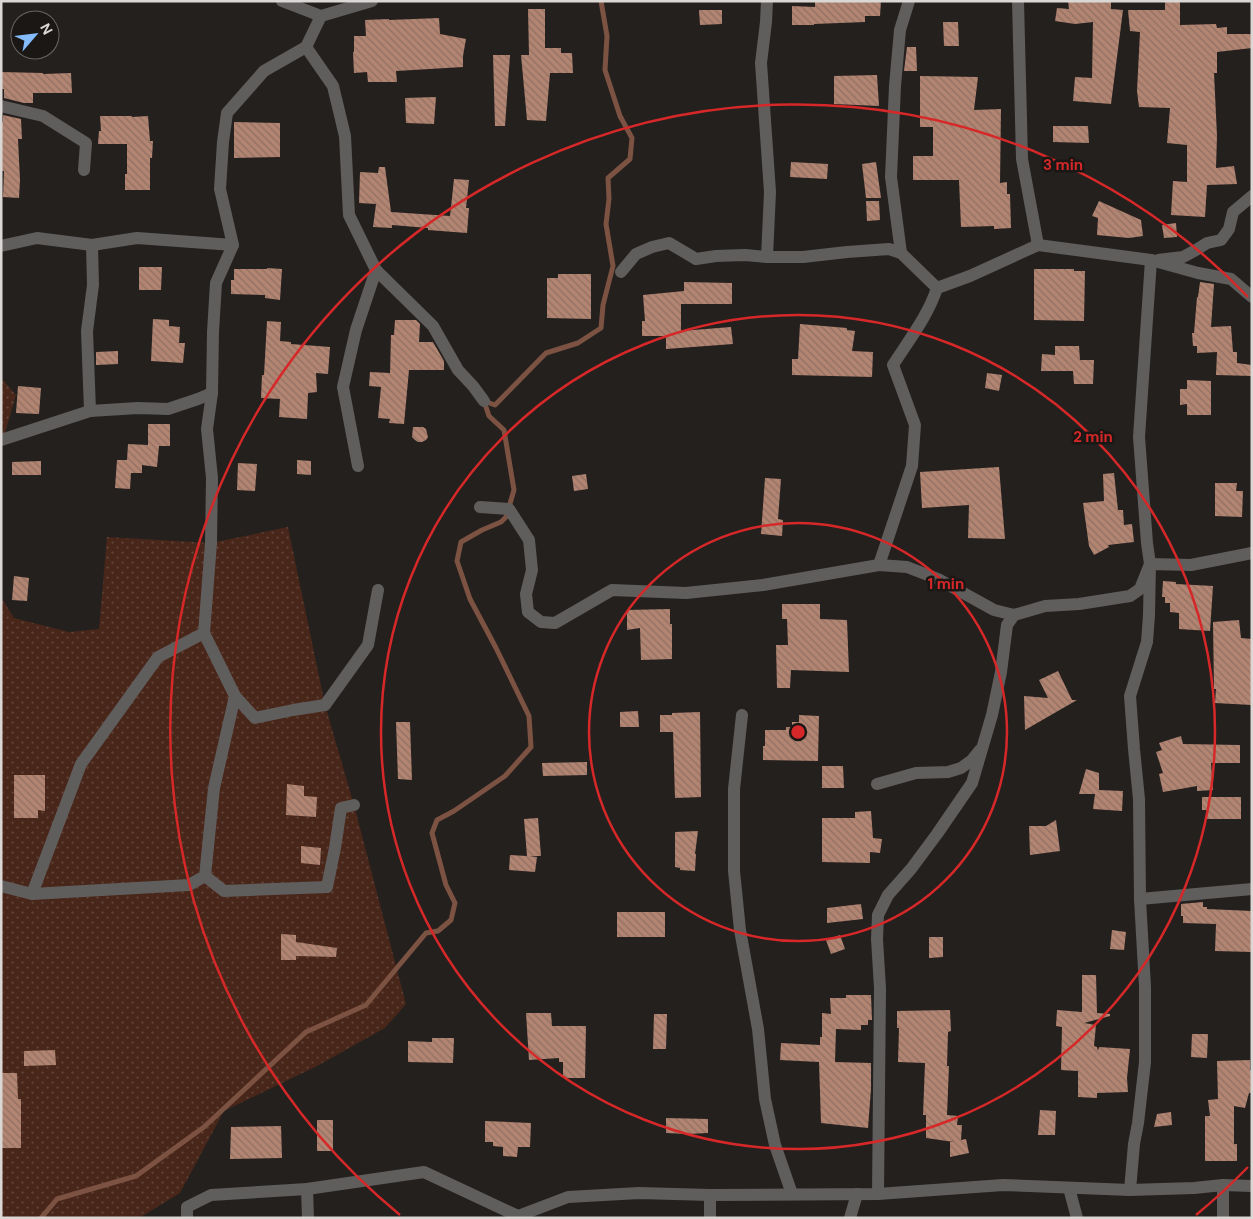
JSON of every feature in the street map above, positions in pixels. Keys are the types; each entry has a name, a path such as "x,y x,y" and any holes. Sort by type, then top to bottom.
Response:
{"street":[{"path":"282,1 320,16 372,1"},
{"path":"767,1 761,63 770,192 767,257"},
{"path":"902,253 892,168 895,86 900,30 909,1"},
{"path":"1018,1 1022,159 1038,245"},
{"path":"320,16 306,47 264,71 227,113 220,189 234,245 216,283 212,332 212,393 208,429 212,478 211,543 204,634 235,696 255,718 325,705 368,645 378,590"},
{"path":"306,47 333,86 345,136 349,215 376,270 433,326 458,370 484,401"},
{"path":"1,106 43,116 86,143 84,170"},
{"path":"1151,260 1183,257 1207,243 1221,240 1230,229 1233,212 1252,196"},
{"path":"1,246 37,238 92,245 137,238 234,245"},
{"path":"621,272 636,254 652,247 670,243 696,259 745,255 803,257 889,249 902,253 937,288"},
{"path":"90,411 87,331 93,285 92,245"},
{"path":"937,288 970,276 1038,245 1151,260 1198,273 1231,279 1252,297"},
{"path":"1130,1190 1134,1144 1146,1062 1145,987 1140,899 1140,799 1130,696 1147,642 1149,615 1150,564 1139,437 1151,260"},
{"path":"358,466 342,387 356,330 376,270"},
{"path":"879,565 912,466 915,426 893,364 934,300 937,288"},
{"path":"1,440 90,411 138,408 168,409 212,393"},
{"path":"480,507 509,509 529,540 532,570 526,594 528,612 541,622 555,623 612,590 686,593 763,585 879,565 907,567 938,579 994,610 1014,616 1045,606 1079,604 1130,596 1140,588 1150,564"},
{"path":"1150,564 1191,565 1252,553"},
{"path":"878,1194 880,988 877,939 878,916 888,895 911,869 972,782 992,715 1008,625 1014,616"},
{"path":"32,894 81,764 158,657 204,634"},
{"path":"205,876 214,788 235,696"},
{"path":"742,715 734,789 734,871 740,930 758,1029 766,1099 775,1144 792,1194"},
{"path":"878,784 916,773 948,772 961,768 972,760 982,748"},
{"path":"205,876 224,890 326,887 336,848 341,808 354,805"},
{"path":"1,886 32,894 189,885 205,876"},
{"path":"1140,899 1252,889"},
{"path":"187,1218 187,1207 211,1195 307,1189 424,1172 516,1217 568,1197 639,1193 710,1195 878,1194 1003,1185 1130,1190 1223,1185 1252,1186"},
{"path":"1223,1185 1223,1218"},
{"path":"1069,1188 1077,1218"},
{"path":"307,1189 308,1218"},
{"path":"850,1218 857,1194"},
{"path":"710,1195 710,1218"}],"shaded area":[{"path":"1,378 16,395 1,447"},
{"path":"288,527 325,705 354,805 406,1004 385,1028 317,1066 224,1111 180,1193 139,1218 1,1218 1,597 14,618 69,632 99,629 107,537 211,543"}],"building":[{"path":"815,1 881,1 880,16 865,16 865,22 792,25 792,6 815,7"},
{"path":"1068,1 1111,1 1111,9 1123,10 1111,104 1073,101 1075,77 1092,78 1093,22 1075,24 1055,21 1057,8 1069,9"},
{"path":"1165,1 1180,1 1180,25 1216,24 1217,28 1227,27 1227,34 1252,34 1252,48 1217,52 1217,73 1214,73 1217,136 1216,168 1234,166 1237,184 1207,185 1205,217 1171,215 1173,181 1187,182 1187,145 1167,143 1170,108 1139,107 1137,91 1140,32 1130,31 1128,10 1165,10"},
{"path":"528,9 545,9 545,48 561,48 561,53 572,53 573,73 550,73 546,121 527,120 521,55 529,55"},
{"path":"699,10 722,10 722,24 700,25"},
{"path":"439,18 440,34 466,39 463,67 396,71 397,82 368,82 367,72 354,73 354,36 366,36 365,20"},
{"path":"943,22 958,22 959,46 944,46"},
{"path":"907,47 916,47 917,71 904,71"},
{"path":"493,55 510,55 505,126 495,126"},
{"path":"1,72 71,73 72,93 33,93 33,103 24,103 4,98 4,89 1,89"},
{"path":"877,75 879,106 834,104 834,76"},
{"path":"920,76 978,77 974,110 1001,109 1000,183 1007,182 1007,194 1010,194 1011,228 994,229 994,226 961,227 959,180 913,180 913,156 933,156 933,127 920,127"},
{"path":"436,97 434,124 406,123 405,98"},
{"path":"3,115 21,119 22,139 18,139 19,198 3,197 4,171 1,171 1,122 3,122"},
{"path":"100,116 148,116 150,141 153,141 152,158 150,158 150,190 125,190 127,144 98,144 99,131 101,131"},
{"path":"234,122 280,123 280,157 234,158"},
{"path":"1053,126 1088,126 1089,143 1053,142"},
{"path":"791,162 828,164 827,179 790,177"},
{"path":"876,162 881,198 866,198 862,164"},
{"path":"379,167 385,167 391,212 450,216 454,179 469,180 466,208 469,208 467,233 392,225 392,228 373,227 376,204 359,203 360,172 378,173"},
{"path":"866,201 879,201 880,220 867,221"},
{"path":"1099,201 1141,220 1143,236 1129,238 1097,235 1098,218 1092,216"},
{"path":"1176,223 1177,237 1164,238 1162,225"},
{"path":"139,267 162,267 161,290 139,290"},
{"path":"234,269 282,269 280,300 265,298 265,295 231,294 231,280 234,280"},
{"path":"1034,269 1074,269 1074,271 1085,271 1084,321 1034,320"},
{"path":"558,274 591,274 591,319 547,318 547,278 558,278"},
{"path":"684,282 732,283 732,304 681,304 681,331 731,327 733,344 666,349 666,336 642,336 642,321 645,321 643,295 684,291"},
{"path":"1200,282 1214,284 1211,327 1231,326 1233,352 1237,352 1237,363 1252,365 1252,376 1216,375 1217,352 1197,353 1197,346 1193,346 1192,333 1194,333"},
{"path":"153,319 169,320 169,326 180,327 179,343 185,343 183,363 151,361"},
{"path":"395,320 416,320 420,324 419,342 433,342 444,361 444,370 409,370 404,424 389,423 390,419 378,418 381,387 369,386 370,372 390,373 391,335 394,335"},
{"path":"267,321 281,322 280,341 291,342 291,344 330,347 328,374 316,373 317,392 308,393 307,419 279,417 280,399 261,398"},
{"path":"800,324 847,328 847,330 855,331 852,351 873,352 872,377 792,375 792,359 798,359"},
{"path":"1055,346 1079,346 1080,360 1094,360 1093,384 1074,384 1073,371 1041,371 1042,354 1055,355"},
{"path":"118,351 118,364 96,365 96,352"},
{"path":"987,373 1002,375 999,391 985,388"},
{"path":"1187,380 1211,381 1211,415 1187,415 1187,404 1180,405 1180,389 1187,389"},
{"path":"18,386 41,388 39,414 16,413"},
{"path":"148,424 170,424 170,446 159,446 157,467 142,465 142,473 131,473 130,489 115,488 117,460 127,460 128,444 148,445"},
{"path":"413,427 423,427 426,429 428,437 426,440 418,442 412,437"},
{"path":"297,460 311,461 311,475 297,474"},
{"path":"41,461 41,475 12,475 12,462"},
{"path":"238,463 257,464 255,491 237,490"},
{"path":"999,467 1005,539 968,538 969,505 922,508 920,472"},
{"path":"1114,473 1118,510 1123,510 1124,525 1132,524 1134,542 1108,545 1109,547 1094,555 1089,546 1083,503 1104,501 1103,474"},
{"path":"586,474 588,489 574,491 572,476"},
{"path":"765,478 781,479 778,519 783,520 782,536 761,534"},
{"path":"1215,483 1237,483 1236,491 1243,491 1242,517 1215,516"},
{"path":"14,576 29,578 27,601 12,600"},
{"path":"1163,581 1176,582 1176,584 1213,586 1210,631 1179,629 1179,613 1170,612 1170,603 1165,603 1165,597 1162,597"},
{"path":"782,604 820,604 820,619 847,620 849,672 791,670 790,688 777,688 776,645 788,645 787,619 782,619"},
{"path":"670,609 672,659 641,660 640,628 627,630 627,610"},
{"path":"1239,620 1241,638 1252,639 1252,705 1215,703 1213,622"},
{"path":"1058,671 1072,700 1077,700 1025,730 1024,696 1048,698 1039,680"},
{"path":"638,711 639,727 620,727 620,712"},
{"path":"700,712 701,797 675,798 673,732 660,732 660,715"},
{"path":"799,715 819,716 818,761 763,760 765,730 786,730 786,727 792,727 792,722 799,722"},
{"path":"396,722 410,722 412,780 398,779"},
{"path":"1181,736 1183,744 1240,745 1240,763 1211,763 1213,790 1197,791 1197,786 1163,792 1159,774 1163,773 1156,752 1162,750 1159,743"},
{"path":"587,762 587,775 543,776 542,763"},
{"path":"822,766 843,766 844,788 822,788"},
{"path":"1086,769 1099,773 1099,790 1123,791 1122,811 1093,809 1095,794 1079,794"},
{"path":"14,775 45,775 45,811 38,810 38,818 14,818"},
{"path":"287,784 304,786 304,796 317,797 316,817 286,815"},
{"path":"1202,797 1241,797 1241,819 1206,819 1207,810 1202,810"},
{"path":"871,811 873,838 882,839 880,853 870,852 870,863 822,862 822,818 855,818 855,812"},
{"path":"538,818 541,856 529,856 537,857 535,872 509,870 510,855 527,856 524,819"},
{"path":"1056,820 1060,851 1030,855 1029,826 1046,826"},
{"path":"698,831 695,871 680,870 680,868 675,867 675,832"},
{"path":"301,846 321,848 320,865 301,863"},
{"path":"1203,902 1203,907 1207,907 1207,909 1252,911 1252,952 1215,951 1216,924 1183,923 1181,904"},
{"path":"861,904 863,919 827,923 827,908"},
{"path":"617,912 665,912 665,937 617,937"},
{"path":"1112,930 1126,932 1124,950 1110,949"},
{"path":"281,934 296,935 296,942 337,948 336,957 296,956 296,960 281,960"},
{"path":"840,935 845,949 831,954 826,940"},
{"path":"929,937 943,937 943,957 929,958"},
{"path":"1082,975 1096,975 1097,1013 1110,1014 1110,1016 1084,1023 1096,1025 1094,1046 1097,1047 1098,1051 1099,1047 1130,1049 1127,1078 1128,1092 1097,1093 1097,1098 1078,1097 1078,1071 1061,1070 1062,1027 1056,1026 1057,1010 1082,1012"},
{"path":"846,995 871,995 872,1020 868,1020 868,1025 861,1025 861,1030 836,1029 835,1062 871,1063 868,1128 821,1123 819,1062 780,1060 781,1043 820,1045 822,1013 831,1014 830,998 846,998"},
{"path":"950,1010 951,1031 948,1032 947,1115 958,1116 957,1125 962,1125 961,1140 966,1139 969,1153 950,1157 950,1142 954,1142 926,1138 926,1115 923,1115 925,1063 898,1062 899,1028 897,1028 897,1011"},
{"path":"526,1013 551,1013 552,1026 586,1026 585,1078 563,1078 563,1062 559,1062 559,1058 529,1060"},
{"path":"654,1014 667,1014 666,1049 653,1049"},
{"path":"1192,1034 1208,1034 1207,1058 1191,1057"},
{"path":"432,1038 454,1038 453,1063 408,1062 408,1041 432,1042"},
{"path":"55,1050 56,1065 24,1066 24,1051"},
{"path":"1250,1060 1252,1093 1249,1093 1245,1108 1234,1106 1234,1144 1237,1144 1237,1161 1205,1161 1205,1116 1210,1116 1208,1100 1218,1099 1217,1061"},
{"path":"1,1073 17,1073 18,1099 21,1099 21,1148 1,1148"},
{"path":"1040,1110 1056,1111 1055,1135 1038,1135"},
{"path":"1171,1112 1172,1125 1154,1127 1157,1114"},
{"path":"666,1118 708,1119 708,1133 666,1133"},
{"path":"317,1120 333,1120 333,1151 317,1151"},
{"path":"485,1121 531,1123 530,1147 518,1147 517,1157 503,1156 503,1147 493,1146 493,1142 485,1142"},
{"path":"281,1126 282,1158 230,1159 231,1127"}],"waterway":[{"path":"41,1218 57,1199 136,1176 204,1127 306,1032 366,1005 426,933 438,931 451,920 455,903 446,885 432,833 437,820 454,811 505,776 531,747 529,716 470,599 457,561 461,542 501,522 506,517 514,490 504,430 489,416 484,401 495,405 546,353 578,343 601,328 603,305 613,266 606,224 609,199 608,178 630,159 632,138 620,116 605,70 607,36 601,1"}]}
